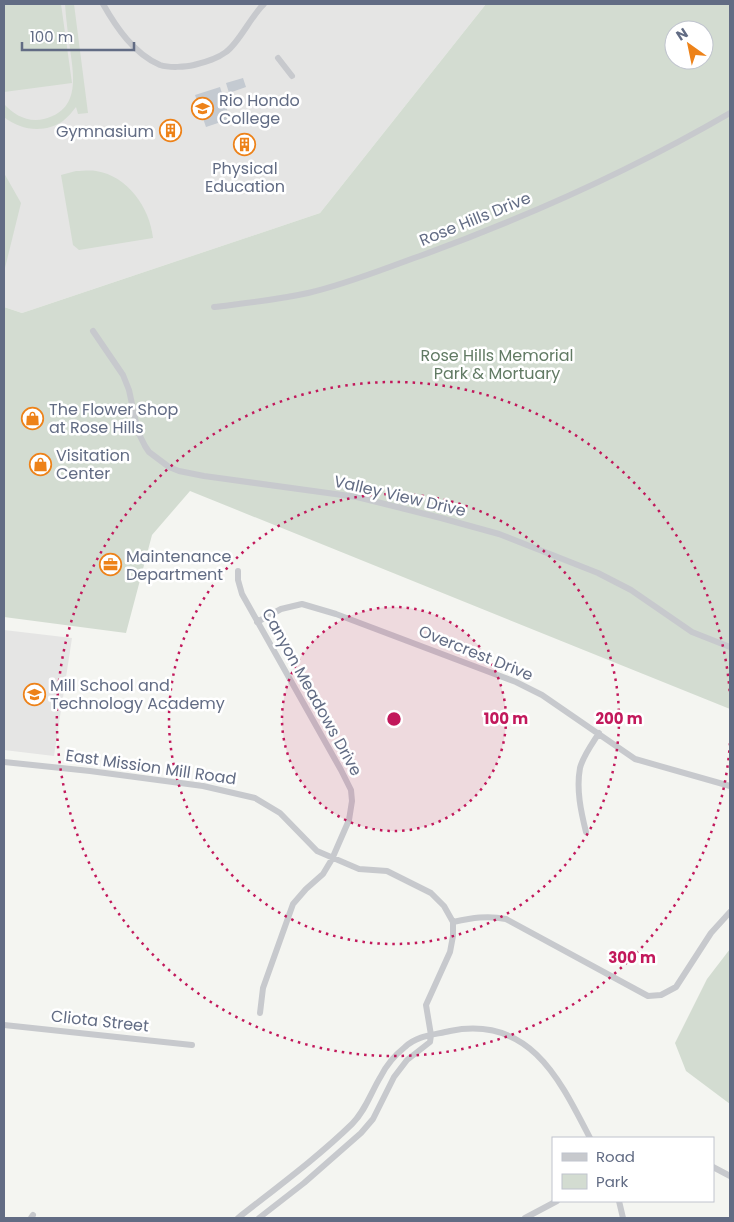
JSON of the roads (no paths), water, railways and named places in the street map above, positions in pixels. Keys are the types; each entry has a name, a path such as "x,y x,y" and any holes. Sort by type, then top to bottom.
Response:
{"street":[{"path":"103,4 125,37 143,54 161,65 189,66 208,62 228,52 264,4"},
{"path":"278,58 292,76"},
{"name":"Rose Hills Drive","path":"214,307 287,297 335,286 448,245 506,223 599,181 730,113"},
{"name":"Valley View Drive","path":"93,331 123,375 129,390 138,432 145,446 149,452 169,467 178,471 204,476 357,497 499,534 598,573 631,590 692,632 730,647"},
{"name":"Canyon Meadows Drive","path":"238,571 238,580 242,594 351,790 352,801 349,820 332,859 323,874 293,904 263,988 260,1013"},
{"name":"Overcrest Drive","path":"257,622 281,610 302,604 336,614 516,682 542,695 635,759 730,786"},
{"path":"586,832 579,791 580,768 599,733"},
{"name":"East Mission Mill Road","path":"4,762 203,786 255,798 280,813 317,851 359,869 387,871 431,894 444,906 453,922"},
{"path":"260,1218 304,1183 361,1133 373,1119 394,1077 407,1060 430,1042 431,1035 426,1005 450,952 453,922 493,916 506,919 648,996 661,995 676,987 711,933 730,912"},
{"name":"Cliota Street","path":"4,1025 192,1045"},
{"path":"238,1218 294,1174 352,1123 365,1108 381,1074 392,1058 420,1037 458,1030 479,1029 504,1034 525,1044 546,1063 567,1094 589,1137"},
{"path":"714,1168 730,1176"},
{"path":"525,1218 555,1202"},
{"path":"619,1202 623,1218"}],"place":[{"name":"Rio Hondo College","path":"203,109"},
{"name":"Gymnasium","path":"170,131"},
{"name":"Physical Education","path":"245,144"},
{"name":"The Flower Shop at Rose Hills","path":"33,418"},
{"name":"Visitation Center","path":"40,464"},
{"name":"Maintenance Department","path":"110,565"},
{"name":"Mill School and Technology Academy","path":"34,694"}],"park label":[{"name":"Rose Hills Memorial Park & Mortuary","path":"497,364"}]}
